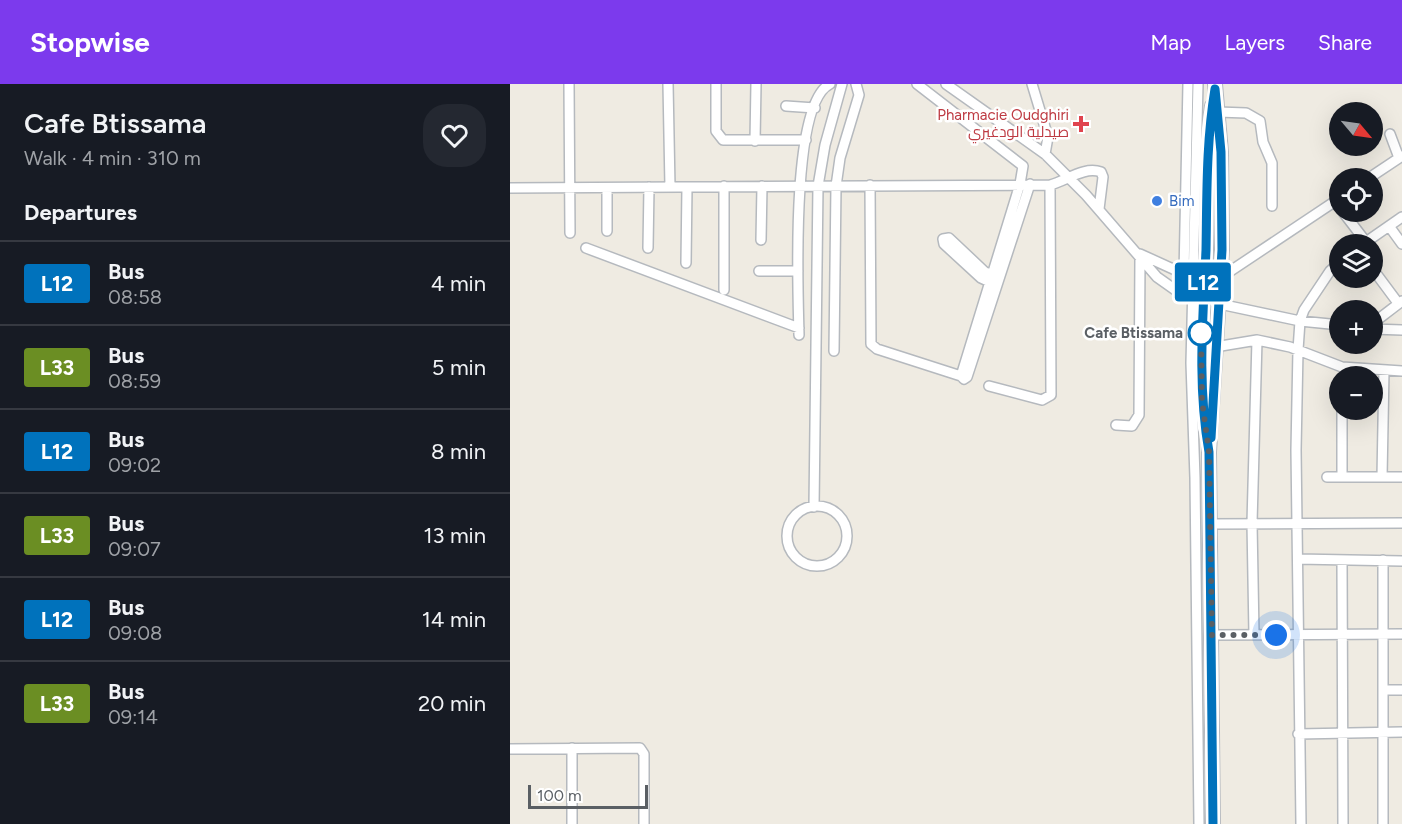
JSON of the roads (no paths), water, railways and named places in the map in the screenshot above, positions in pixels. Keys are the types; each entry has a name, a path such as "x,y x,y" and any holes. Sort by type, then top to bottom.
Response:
{"main road":[{"path":"1209,452 1197,299 1193,275 1215,87"},
{"path":"1213,824 1209,452 1221,274 1221,152 1215,87"}],"street":[{"path":"569,84 570,232"},
{"path":"668,84 670,187"},
{"path":"716,84 717,135 726,141 806,140"},
{"path":"754,141 756,84"},
{"path":"586,248 799,331 798,186 806,140 820,92 830,84"},
{"path":"814,507 818,186 825,145 842,84"},
{"path":"834,351 836,186 840,158 859,95 856,84"},
{"path":"870,185 871,344 877,349 962,376 1025,184 1023,166 917,84"},
{"path":"946,84 1045,154 1100,209 1157,277 1181,294 1300,321 1329,324"},
{"path":"1032,84 1048,137 1045,154"},
{"path":"1188,84 1193,275"},
{"path":"1193,275 1198,84"},
{"path":"786,106 815,108"},
{"path":"1218,112 1246,113 1260,121 1263,142 1272,163 1272,206"},
{"path":"1383,169 1400,157 1390,134"},
{"path":"510,188 1050,185 1068,176 1096,170 1101,172 1103,177 1100,209"},
{"path":"989,386 1041,400 1051,395 1050,185"},
{"path":"724,186 724,290"},
{"path":"761,240 762,186"},
{"path":"648,248 649,187"},
{"path":"686,263 687,187"},
{"path":"606,231 607,188"},
{"path":"1140,254 1193,275 1221,274 1237,268 1329,208"},
{"path":"1377,234 1402,217"},
{"path":"1389,226 1402,244"},
{"path":"949,238 994,279 944,244 943,239 949,238"},
{"path":"1116,425 1132,426 1139,415 1140,254"},
{"path":"759,271 798,271"},
{"path":"1301,824 1298,734 1298,350 1300,321 1329,273"},
{"path":"1383,281 1400,302 1383,315"},
{"path":"1197,299 1191,377 1195,469 1199,824"},
{"path":"1383,329 1402,330"},
{"path":"1254,635 1252,523 1257,340"},
{"path":"1215,347 1257,340 1298,350 1330,366"},
{"path":"1382,477 1384,370 1402,371"},
{"path":"1342,420 1342,477"},
{"path":"1327,477 1402,477"},
{"path":"814,507 835,513 846,530 846,542 841,555 822,566 800,561 788,542 789,526 794,519 806,509 814,507"},
{"path":"1210,524 1402,523"},
{"path":"1298,559 1402,561"},
{"path":"1342,560 1343,824"},
{"path":"1383,561 1383,824"},
{"path":"1212,635 1402,634"},
{"path":"1383,690 1402,690"},
{"path":"1298,734 1402,732"},
{"path":"510,749 636,747 642,750 644,824"},
{"path":"572,748 572,824"}],"place":[{"name":"Pharmacie Oudghiri صيدلية الودغيري","path":"1081,124"},
{"name":"Bim","path":"1157,201"},
{"name":"Cafe Btissama","path":"1201,333"}]}
